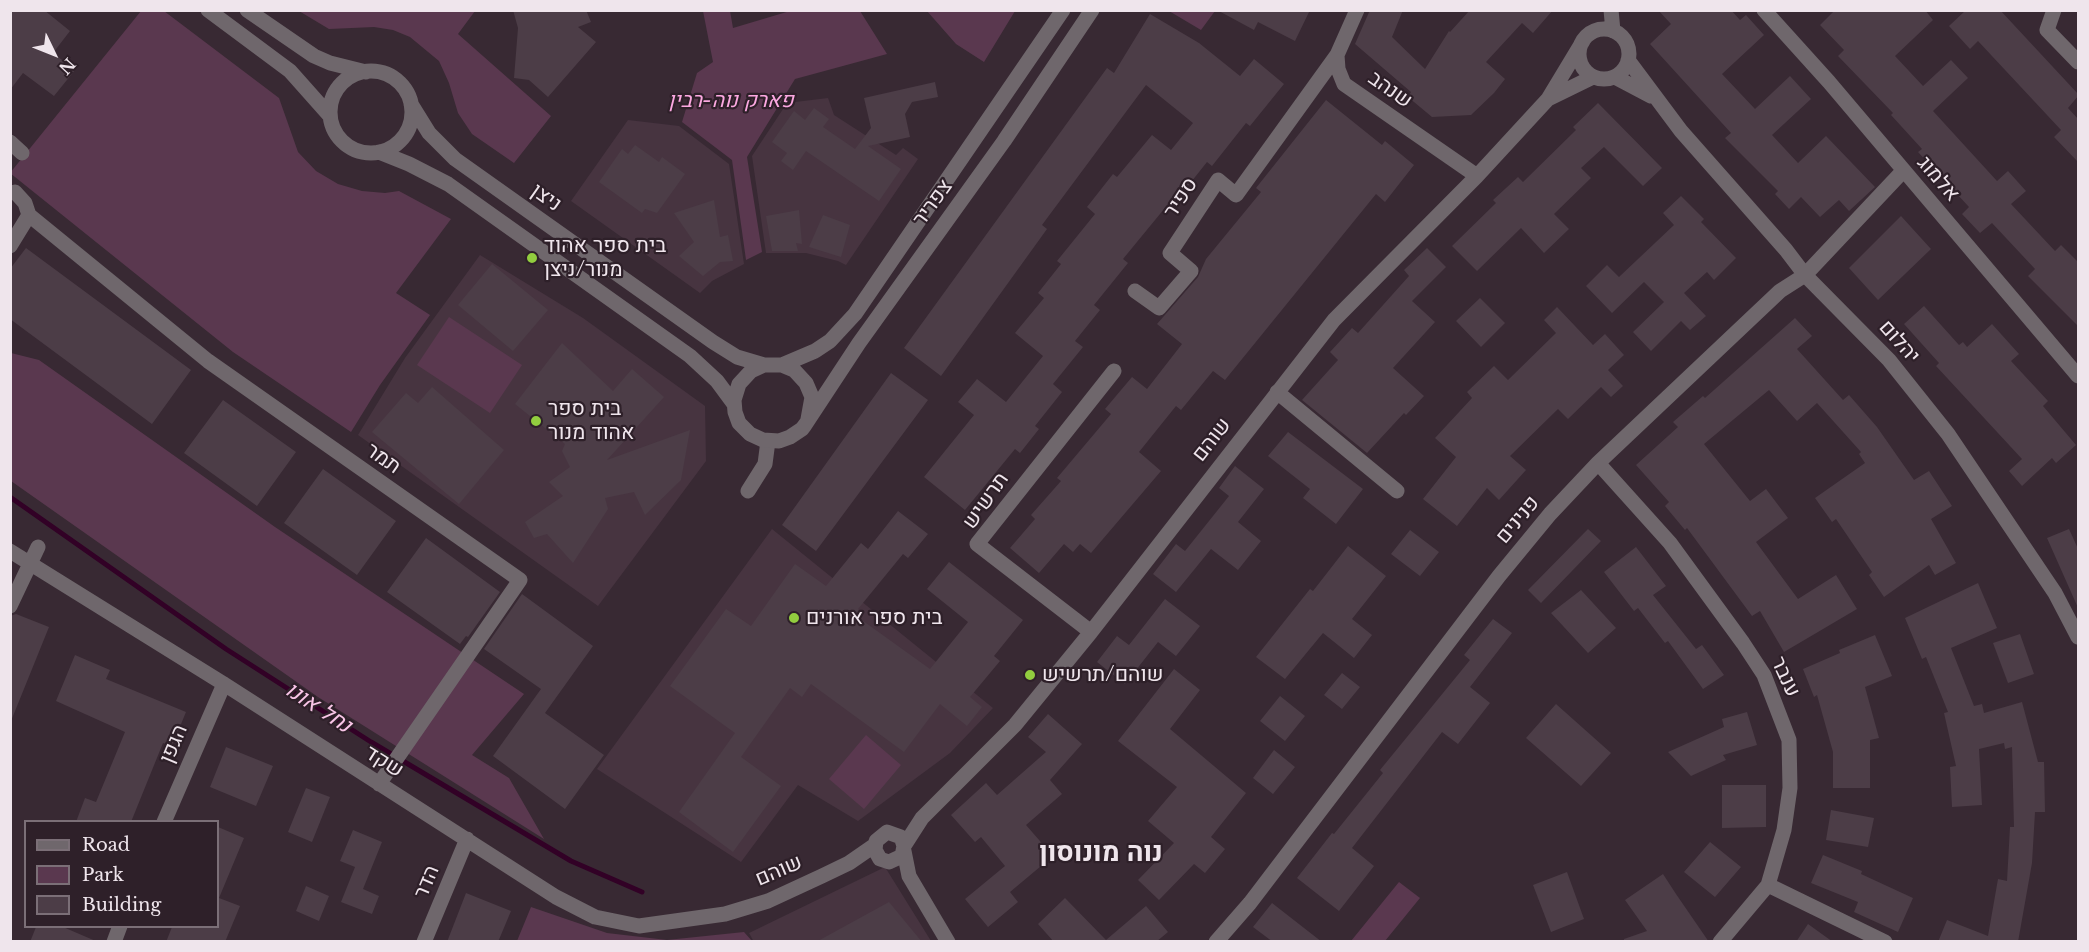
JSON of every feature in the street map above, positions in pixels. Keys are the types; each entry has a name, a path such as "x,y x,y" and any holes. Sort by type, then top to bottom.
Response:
{"street":[{"path":"208,10 290,71 330,116 338,137 349,147 364,153 379,152 393,147 404,136 410,121 411,104 398,82 383,74 330,63 314,56 247,10"},
{"name":"צפריר","path":"782,365 815,351 830,341 855,314 1064,10"},
{"name":"צפריר","path":"808,419 859,343 1004,141 1092,10"},
{"path":"1337,55 1357,10"},
{"path":"1611,10 1614,31 1626,43 1628,60 1621,73 1615,77 1608,79 1593,76 1581,65 1579,57 1583,41 1596,30 1614,31"},
{"name":"אלמוג","path":"1764,10 1829,82 2079,376"},
{"path":"2054,10 2047,30 2079,62"},
{"name":"שוהם","path":"904,849 922,818 1015,725 1091,632 1334,320 1477,176 1548,99 1583,41"},
{"name":"שנהב","path":"1337,55 1338,69 1344,84 1477,176"},
{"name":"ספיר","path":"1135,291 1159,308 1166,301 1191,271 1170,253 1218,180 1236,195 1337,55"},
{"name":"יהלום","path":"1628,60 1656,99 1804,275 1888,360 1948,434 2055,593 2079,637"},
{"path":"330,116 331,102 338,88 350,77 366,72"},
{"name":"שוהם","path":"1548,99 1593,76"},
{"name":"יהלום","path":"1615,77 1656,99"},
{"name":"ניצן","path":"411,104 429,133 455,159 713,342 737,357 764,365"},
{"path":"379,152 448,184 690,356 717,381 734,404 738,420 755,437 768,441 790,437 808,419 812,404 809,389 801,376 782,365 764,365 743,378 736,392 734,404"},
{"name":"פנינים","path":"1216,942 1250,903 1499,576 1550,514 1598,463 1780,291 1804,275 1903,171"},
{"name":"תמר","path":"15,192 25,203 29,215 208,361 520,580 379,784"},
{"path":"10,246 29,215"},
{"name":"תרשיש","path":"1091,632 976,543 1114,371"},
{"path":"1276,392 1397,491"},
{"path":"748,491 765,464 768,441"},
{"name":"ענבר","path":"1598,463 1670,543 1764,675 1789,740 1790,788 1784,830 1768,885 1720,942"},
{"path":"10,606 38,547"},
{"name":"שקד","path":"10,551 224,684 556,897 596,917 639,926 725,914"},
{"name":"הגפן","path":"165,820 224,684"},
{"name":"שוהם","path":"892,832 922,818"},
{"path":"909,876 877,855 875,845 879,837 892,832 901,837 909,876 948,942"},
{"name":"הדר","path":"424,942 467,839"},
{"name":"שוהם","path":"725,914 768,901 849,863 875,845"},
{"path":"887,862 898,859 904,849"},
{"name":"שוהם","path":"849,863 887,862"},
{"path":"1768,885 1885,942"},
{"path":"114,942 120,928"}],"shaded area":[{"path":"828,98 834,115 896,155 903,148 918,159 846,265 806,253 766,253 752,156 787,103"},
{"path":"628,120 679,126 729,164 744,264 712,281 700,293 571,201"},
{"name":"בית ספר אהוד מנור","path":"480,255 583,318 705,406 706,461 598,606 358,435 405,358"},
{"name":"בית ספר אורנים","path":"772,529 993,708 950,753 858,821 798,785 741,862 597,769"},
{"path":"885,867 931,941 754,942 749,933"}],"green space":[{"path":"141,11 164,11 279,98 298,152 316,171 338,184 362,191 385,193 399,191 451,219 396,293 430,315 380,385 351,432 233,352 10,173"},
{"path":"299,11 475,11 458,34 551,116 514,163 472,134 458,113 449,83 439,61 410,37 393,30 374,27 329,29"},
{"name":"פארק נוה-רבין","path":"703,11 730,11 733,28 790,11 860,11 887,54 795,79 747,157 762,252 746,260 732,160 682,122 697,73 713,62"},
{"path":"927,11 1015,11 984,62 956,44"},
{"path":"1169,11 1215,11 1201,30"},
{"path":"449,317 522,365 490,413 417,365"},
{"path":"11,353 39,360 275,527 524,694 472,755 509,778 544,839 318,697 11,481"},
{"path":"866,735 901,765 864,809 829,779"},
{"path":"1399,882 1420,898 1385,941 1351,941"},
{"path":"531,907 607,933 667,940 744,932 752,941 517,941"}],"building":[{"path":"10,10 44,10 70,31 53,53 75,70 54,96 23,73 10,90"},
{"path":"513,10 586,10 591,22 578,27 596,42 548,97 529,80 514,78 518,28"},
{"path":"1217,10 1310,10 1295,41 1258,22 1254,30"},
{"path":"1370,10 1403,10 1392,37 1425,69 1449,31 1470,10 1553,10 1533,33 1522,23 1486,62 1505,79 1471,115 1432,117 1408,97 1411,92 1355,44"},
{"path":"1658,10 1731,10 1740,20 1746,15 1764,35 1722,74 1755,109 1790,76 1811,99 1772,135 1798,163 1826,136 1875,187 1849,211 1839,200 1820,217 1801,197 1789,209 1775,194 1778,191 1725,138 1731,133 1650,44 1671,24"},
{"path":"1835,10 1925,10 1933,20 1895,56 1923,86 1951,60 1968,78 1933,111 1997,181 2008,171 2026,191 2011,204 2055,251 2061,245 2079,263 2079,327 2028,276 2035,269 1992,223 1980,233 1962,214 1969,207 1918,152 1922,149 1891,115 1893,113 1838,56 1844,50 1820,25"},
{"path":"1966,10 2000,10 2079,95 2068,108 2079,120 2079,163 2054,137 2061,130 1978,41 1970,49 1949,26"},
{"path":"1150,14 1199,43 1240,76 1254,59 1284,84 1250,126 1246,123 1212,166 1207,162 1172,206 1169,203 1123,259 1128,263 1094,305 1100,310 1075,341 1083,347 1053,384 1062,392 1035,426 1039,429 1020,453 1015,449 965,510 924,477 974,415 958,402 977,379 1006,402 1043,356 1015,333 1044,298 1038,293 1061,264 1057,261 1095,214 1087,207 1113,174 1117,177 1152,135 1171,150 1193,123 1146,85 1042,225 1047,229 941,376 904,348 1107,68 1114,73"},
{"path":"935,82 938,97 912,102 905,114 910,137 868,146 901,169 879,201 806,151 793,170 781,161 787,153 772,142 794,111 805,120 814,108 829,119 823,127 855,149 871,128 864,98"},
{"path":"1326,100 1382,145 1385,141 1414,165 1385,202 1376,194 1225,380 1213,371 1181,410 1176,406 1139,452 1161,471 1091,553 1080,544 1073,552 1064,544 1039,573 1010,548 1035,519 1031,515 1061,481 1057,478 1111,414 1105,409 1132,377 1147,389 1182,344 1157,324 1198,277 1206,259 1261,192 1256,188"},
{"path":"1598,103 1662,168 1643,186 1604,147 1581,168 1591,178 1554,214 1569,229 1544,253 1521,228 1477,271 1452,246 1496,203 1493,200 1518,177 1523,182 1576,130 1573,127"},
{"path":"635,145 659,162 662,157 685,174 657,213 645,209 642,213 599,182 622,149 628,154"},
{"path":"1681,196 1704,219 1701,222 1736,258 1714,280 1707,272 1684,293 1706,316 1690,330 1681,321 1651,351 1633,332 1664,302 1644,282 1612,313 1586,286 1607,265 1619,277 1674,225 1663,213"},
{"path":"714,200 720,237 728,235 733,261 720,262 703,276 679,256 694,242 674,213"},
{"path":"799,210 802,244 796,243 798,251 772,251 766,216"},
{"path":"823,215 850,225 841,257 809,247"},
{"path":"1901,216 1931,249 1878,300 1849,268"},
{"path":"26,248 191,370 152,424 10,319 10,269"},
{"path":"1427,248 1446,267 1412,301 1435,322 1393,368 1424,396 1406,415 1404,413 1367,453 1302,400 1338,360 1330,352 1352,328 1358,333 1409,276 1404,270"},
{"path":"492,264 548,310 513,351 458,305"},
{"path":"1480,298 1505,323 1481,347 1456,321"},
{"path":"1924,306 1959,345 1963,342 1967,347 1992,324 2019,354 2011,361 2048,401 2043,406 2076,445 2056,463 2052,458 2022,486 2009,471 2022,459 1936,366 1939,363 1904,324"},
{"path":"1557,307 1593,345 1605,334 1624,355 1608,370 1623,386 1611,397 1601,387 1568,419 1558,409 1510,456 1526,470 1499,500 1487,488 1457,526 1423,499 1456,457 1435,438 1472,398 1467,392 1494,366 1508,380 1556,333 1544,320"},
{"path":"1795,318 1812,336 1797,349 1843,400 1849,395 1877,427 1914,480 1929,471 1952,506 1931,519 1956,563 1935,575 1929,565 1884,597 1869,575 1872,572 1836,519 1832,522 1815,498 1865,463 1859,454 1861,452 1817,403 1797,421 1769,390 1704,444 1750,501 1766,489 1788,518 1756,542 1798,599 1836,575 1857,609 1784,652 1760,611 1752,616 1687,528 1685,530 1665,506 1669,502 1636,465 1678,427 1673,422 1703,396 1705,398"},
{"path":"562,343 613,391 632,369 664,397 607,460 690,430 681,480 645,515 634,492 605,498 608,509 573,563 547,534 534,538 525,522 563,496 549,482 570,467 562,451 565,444 515,404"},
{"path":"891,373 928,400 816,551 782,525"},
{"path":"432,387 504,450 459,504 372,432 406,393 418,403"},
{"path":"223,400 296,452 257,506 184,453"},
{"path":"1288,432 1363,489 1336,524 1303,498 1310,489 1268,456"},
{"path":"1235,466 1264,489 1238,522 1261,541 1238,570 1211,549 1176,592 1153,574 1176,544 1185,551 1229,496 1219,488"},
{"path":"323,469 396,521 357,575 284,523"},
{"path":"898,511 928,534 908,558 903,554 858,609 862,613 859,618 930,669 968,622 927,589 949,562 1023,620 994,656 1000,661 970,697 982,707 967,726 940,704 904,752 811,684 802,697 790,688 741,757 781,786 733,852 679,812 735,733 670,686 726,609 751,626 795,564 826,586 861,543 868,549"},
{"path":"1588,529 1601,541 1541,603 1528,590"},
{"path":"2069,529 2079,551 2079,610 2047,538"},
{"path":"1410,530 1439,552 1420,576 1391,554"},
{"path":"426,538 500,592 468,637 466,636 460,644 387,592"},
{"path":"1348,546 1386,576 1352,619 1372,635 1354,658 1323,633 1285,679 1256,657 1310,589 1313,591"},
{"path":"1636,547 1666,586 1653,595 1696,649 1702,645 1724,675 1703,689 1668,641 1665,643 1638,608 1634,611 1604,572"},
{"path":"1978,583 1997,628 1951,648 1974,706 1982,704 1984,713 2022,702 2038,762 2044,762 2045,812 2035,812 2032,863 2018,942 1938,942 1947,920 1988,936 1998,879 2007,881 2010,827 2014,827 2012,747 2005,749 2004,743 1979,749 1982,805 1952,807 1950,767 1956,766 1944,713 1948,712 1926,657 1922,659 1905,618"},
{"path":"1581,590 1616,628 1588,653 1551,613"},
{"path":"522,594 593,646 545,713 604,755 565,809 493,756 541,689 484,649"},
{"path":"1165,599 1200,626 1176,656 1158,642 1125,684 1097,662 1117,636 1129,645"},
{"path":"16,614 49,627 11,721 10,616"},
{"path":"1493,619 1512,633 1470,687 1490,703 1458,744 1442,732 1352,848 1374,866 1339,911 1297,878 1383,773 1380,770 1470,660 1464,655"},
{"path":"2020,634 2034,674 2008,683 1993,643"},
{"path":"1875,635 1892,676 1865,687 1879,738 1870,740 1870,788 1833,788 1833,752 1817,695 1814,697 1803,669 1840,653 1839,650"},
{"path":"75,655 110,670 106,679 186,712 172,746 163,743 132,820 77,820 85,798 96,802 125,732 56,701"},
{"path":"1174,669 1200,690 1170,729 1246,793 1211,837 1225,849 1205,873 1194,864 1159,900 1138,880 1174,843 1148,821 1177,787 1118,741"},
{"path":"1342,673 1360,687 1342,709 1324,695"},
{"path":"1280,696 1305,716 1285,741 1260,721"},
{"path":"1556,704 1611,753 1581,786 1526,738"},
{"path":"1747,712 1757,745 1723,755 1726,760 1691,776 1668,752 1724,727 1722,719"},
{"path":"1048,714 1082,744 1050,780 1062,794 1026,825 1053,856 1010,892 1018,902 988,927 965,899 1005,866 981,837 975,842 951,815 986,783 997,795 1046,752 1028,737"},
{"path":"226,747 273,766 256,806 210,787"},
{"path":"1274,750 1295,767 1273,794 1253,778"},
{"path":"1722,785 1766,785 1766,827 1722,828"},
{"path":"306,788 330,797 312,842 288,832"},
{"path":"1831,810 1874,818 1868,847 1826,840"},
{"path":"219,827 244,838 219,898"},
{"path":"353,830 382,842 363,889 379,896 372,914 341,902 355,867 340,861"},
{"path":"1710,842 1741,867 1715,897 1684,872"},
{"path":"1823,855 1862,871 1861,874 1913,898 1898,932 1854,912 1858,902 1811,883"},
{"path":"1567,872 1584,919 1551,932 1533,885"},
{"path":"1663,874 1709,942 1624,942 1624,939 1647,931 1625,900"},
{"path":"306,886 329,896 319,921 296,911"},
{"path":"466,893 511,911 498,942 447,942"},
{"path":"219,898 240,906 225,942 166,942 172,928 219,928"},
{"path":"1065,898 1106,940 1146,906 1168,932 1156,942 1054,942 1038,924"},
{"path":"889,902 922,942 816,942"},
{"path":"1272,903 1322,942 1273,942 1253,927"},
{"path":"1808,924 1833,942 1796,942"},
{"path":"36,928 65,928 98,942 30,942"}],"waterway":[{"name":"נחל אונו","path":"10,497 226,649 371,742 571,861 642,892"}],"place":[{"name":"בית ספר אהוד מנור/ניצן","path":"532,258"},
{"name":"בית ספר אהוד מנור","path":"536,421"},
{"name":"בית ספר אורנים","path":"794,618"},
{"name":"שוהם/תרשיש","path":"1030,675"}],"district":[{"name":"נוה מונוסון","path":"1101,853"}]}
